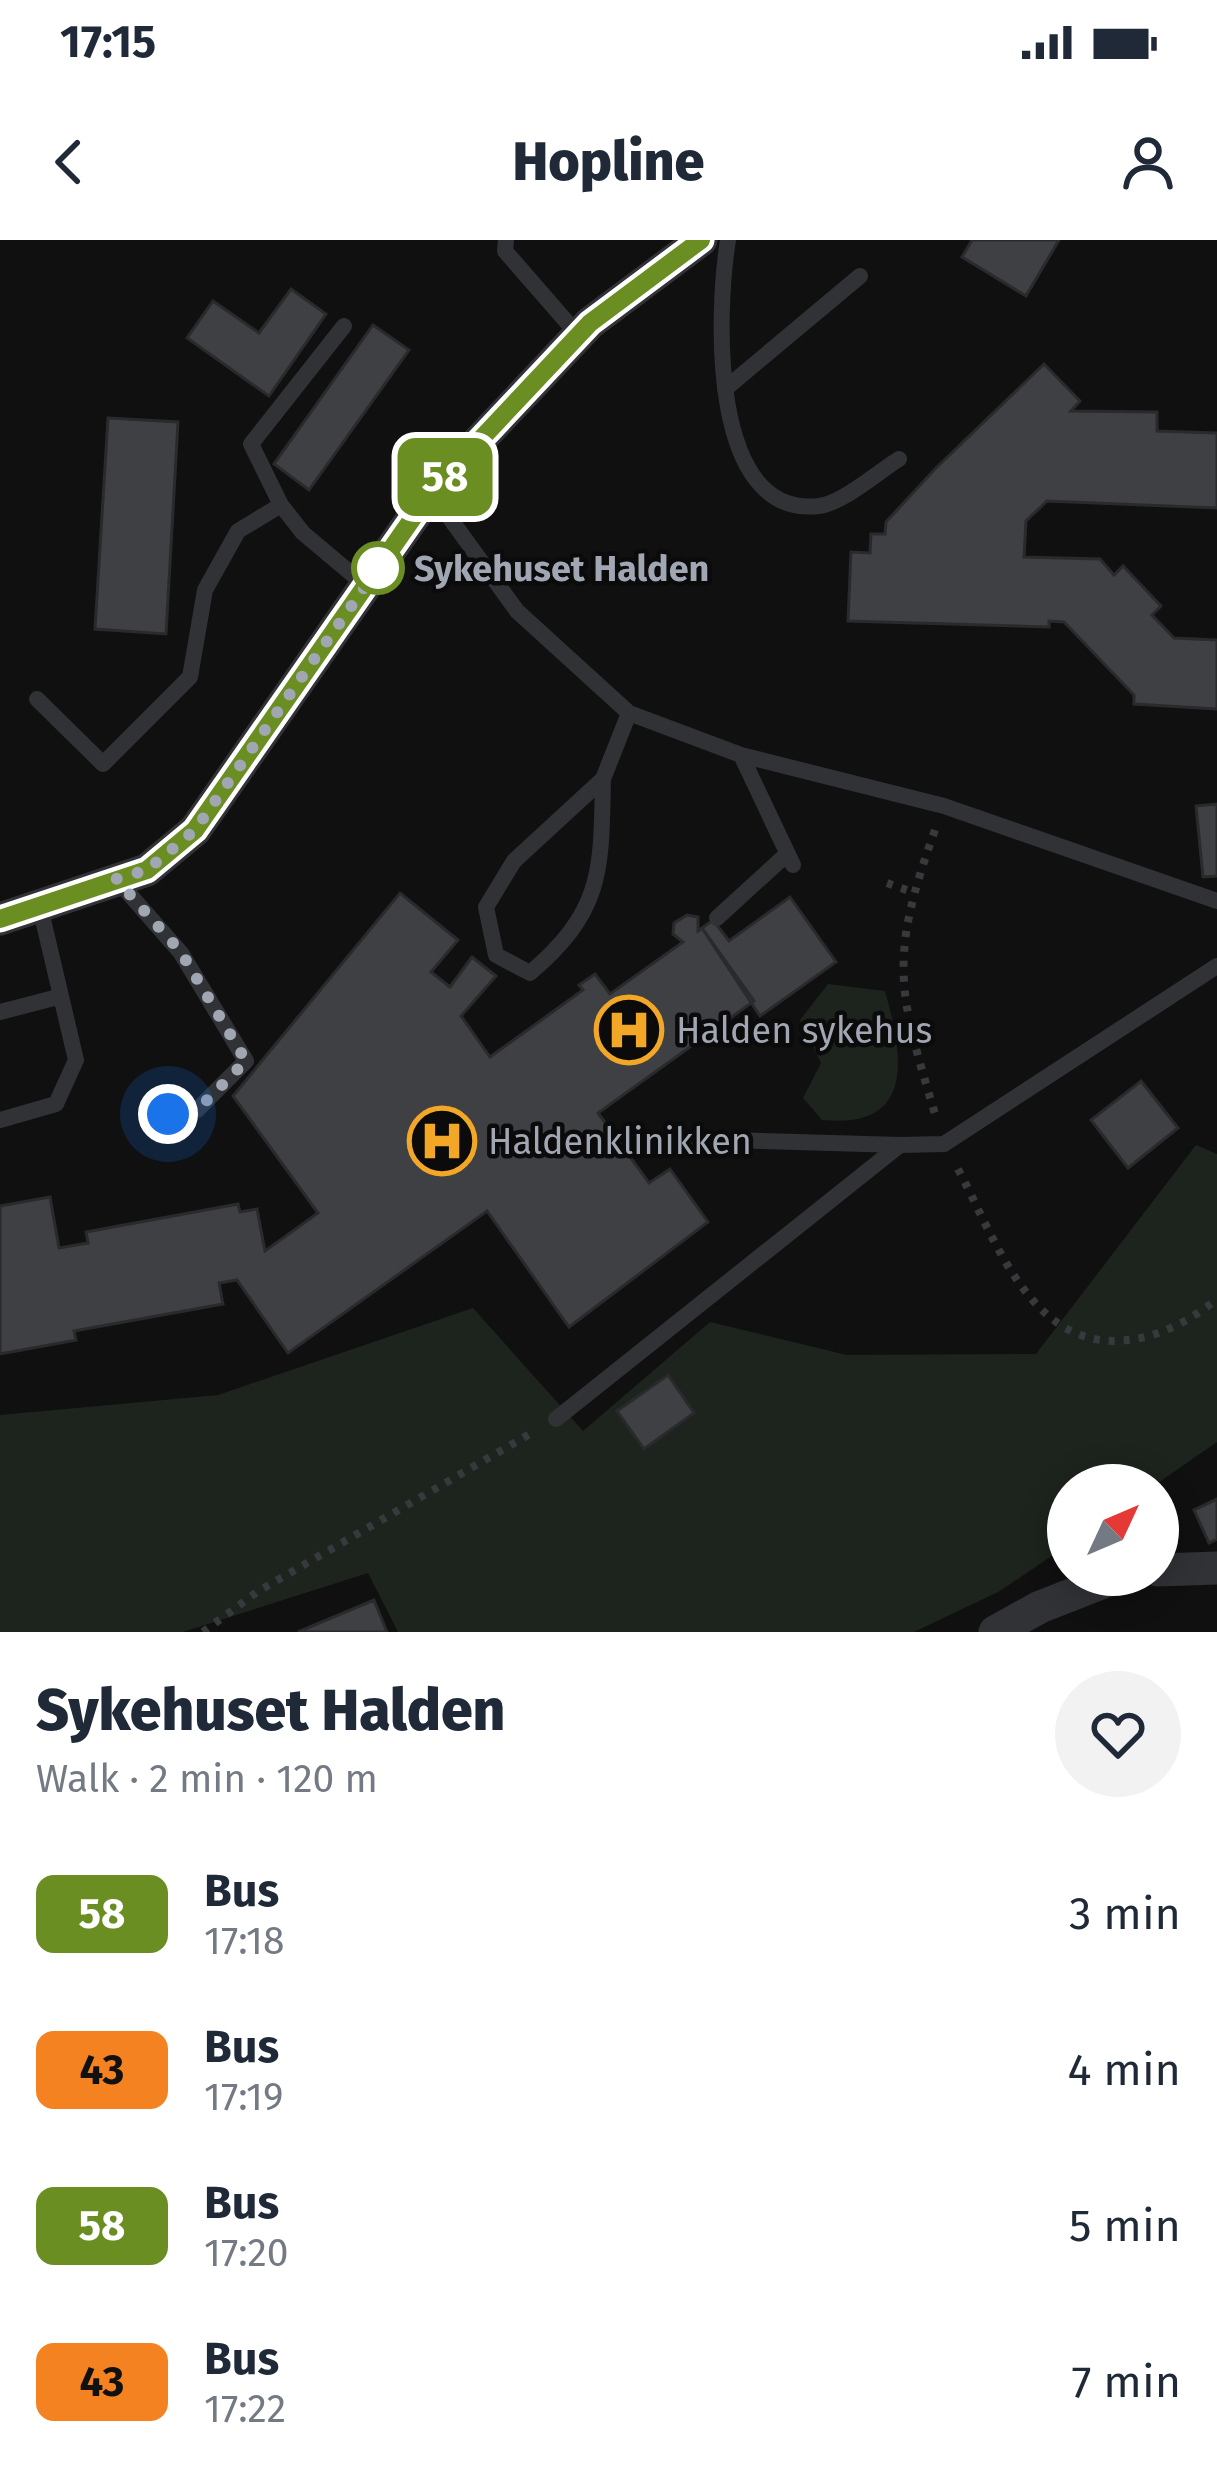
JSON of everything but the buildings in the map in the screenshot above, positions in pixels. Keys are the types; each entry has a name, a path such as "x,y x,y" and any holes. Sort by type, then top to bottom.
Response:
{"street":[{"path":"0,919 147,870 195,830 431,492 579,336 701,240"},
{"path":"1179,1569 1217,1568"},
{"path":"995,1632 1068,1596"}],"lane":[{"path":"506,240 505,251 579,336"},
{"path":"728,240 721,281 725,389 735,442 752,475 778,501 821,507 899,459"},
{"path":"725,389 860,276"},
{"path":"344,326 250,444 281,505 303,532 366,586"},
{"path":"431,492 517,610 629,713 741,755 944,806 1217,901"},
{"path":"37,699 103,764 190,677 206,590 238,531 281,505"},
{"path":"603,779 514,861 486,907 496,955 530,973 561,947 592,901 602,844 603,779 629,713"},
{"path":"717,918 790,859 741,755"},
{"path":"116,879 181,952 246,1061 197,1110 168,1114"},
{"path":"0,1120 56,1104 76,1060 40,907"},
{"path":"694,1139 944,1144 1217,966"},
{"path":"0,1012 58,997"},
{"path":"556,1419 900,1145"}],"path":[{"path":"887,884 912,892"},
{"path":"203,1632 257,1592 556,1419"}],"shaded area":[{"path":"828,984 885,991 896,1041 896,1084 888,1101 874,1113 852,1120 822,1120 803,1098 821,1063 800,1020"},
{"path":"1196,1145 1217,1154 1217,1442 1179,1468 1179,1464 1047,1464 1047,1559 1000,1591 914,1632 398,1632 368,1573 183,1632 0,1632 0,1415 218,1395 473,1308 583,1431 710,1322 847,1355 1036,1354"}],"bus line":[{"name":"58","path":"0,919 147,870 195,830 431,492 590,323 701,240"}],"place":[{"name":"Sykehuset Halden","path":"378,568"},
{"name":"Halden sykehus","path":"629,1030"},
{"name":"Haldenklinikken","path":"442,1141"}],"route":[{"path":"168,1114 197,1110 246,1061 181,952 116,879 147,870 195,830 387,555 378,568"}]}
